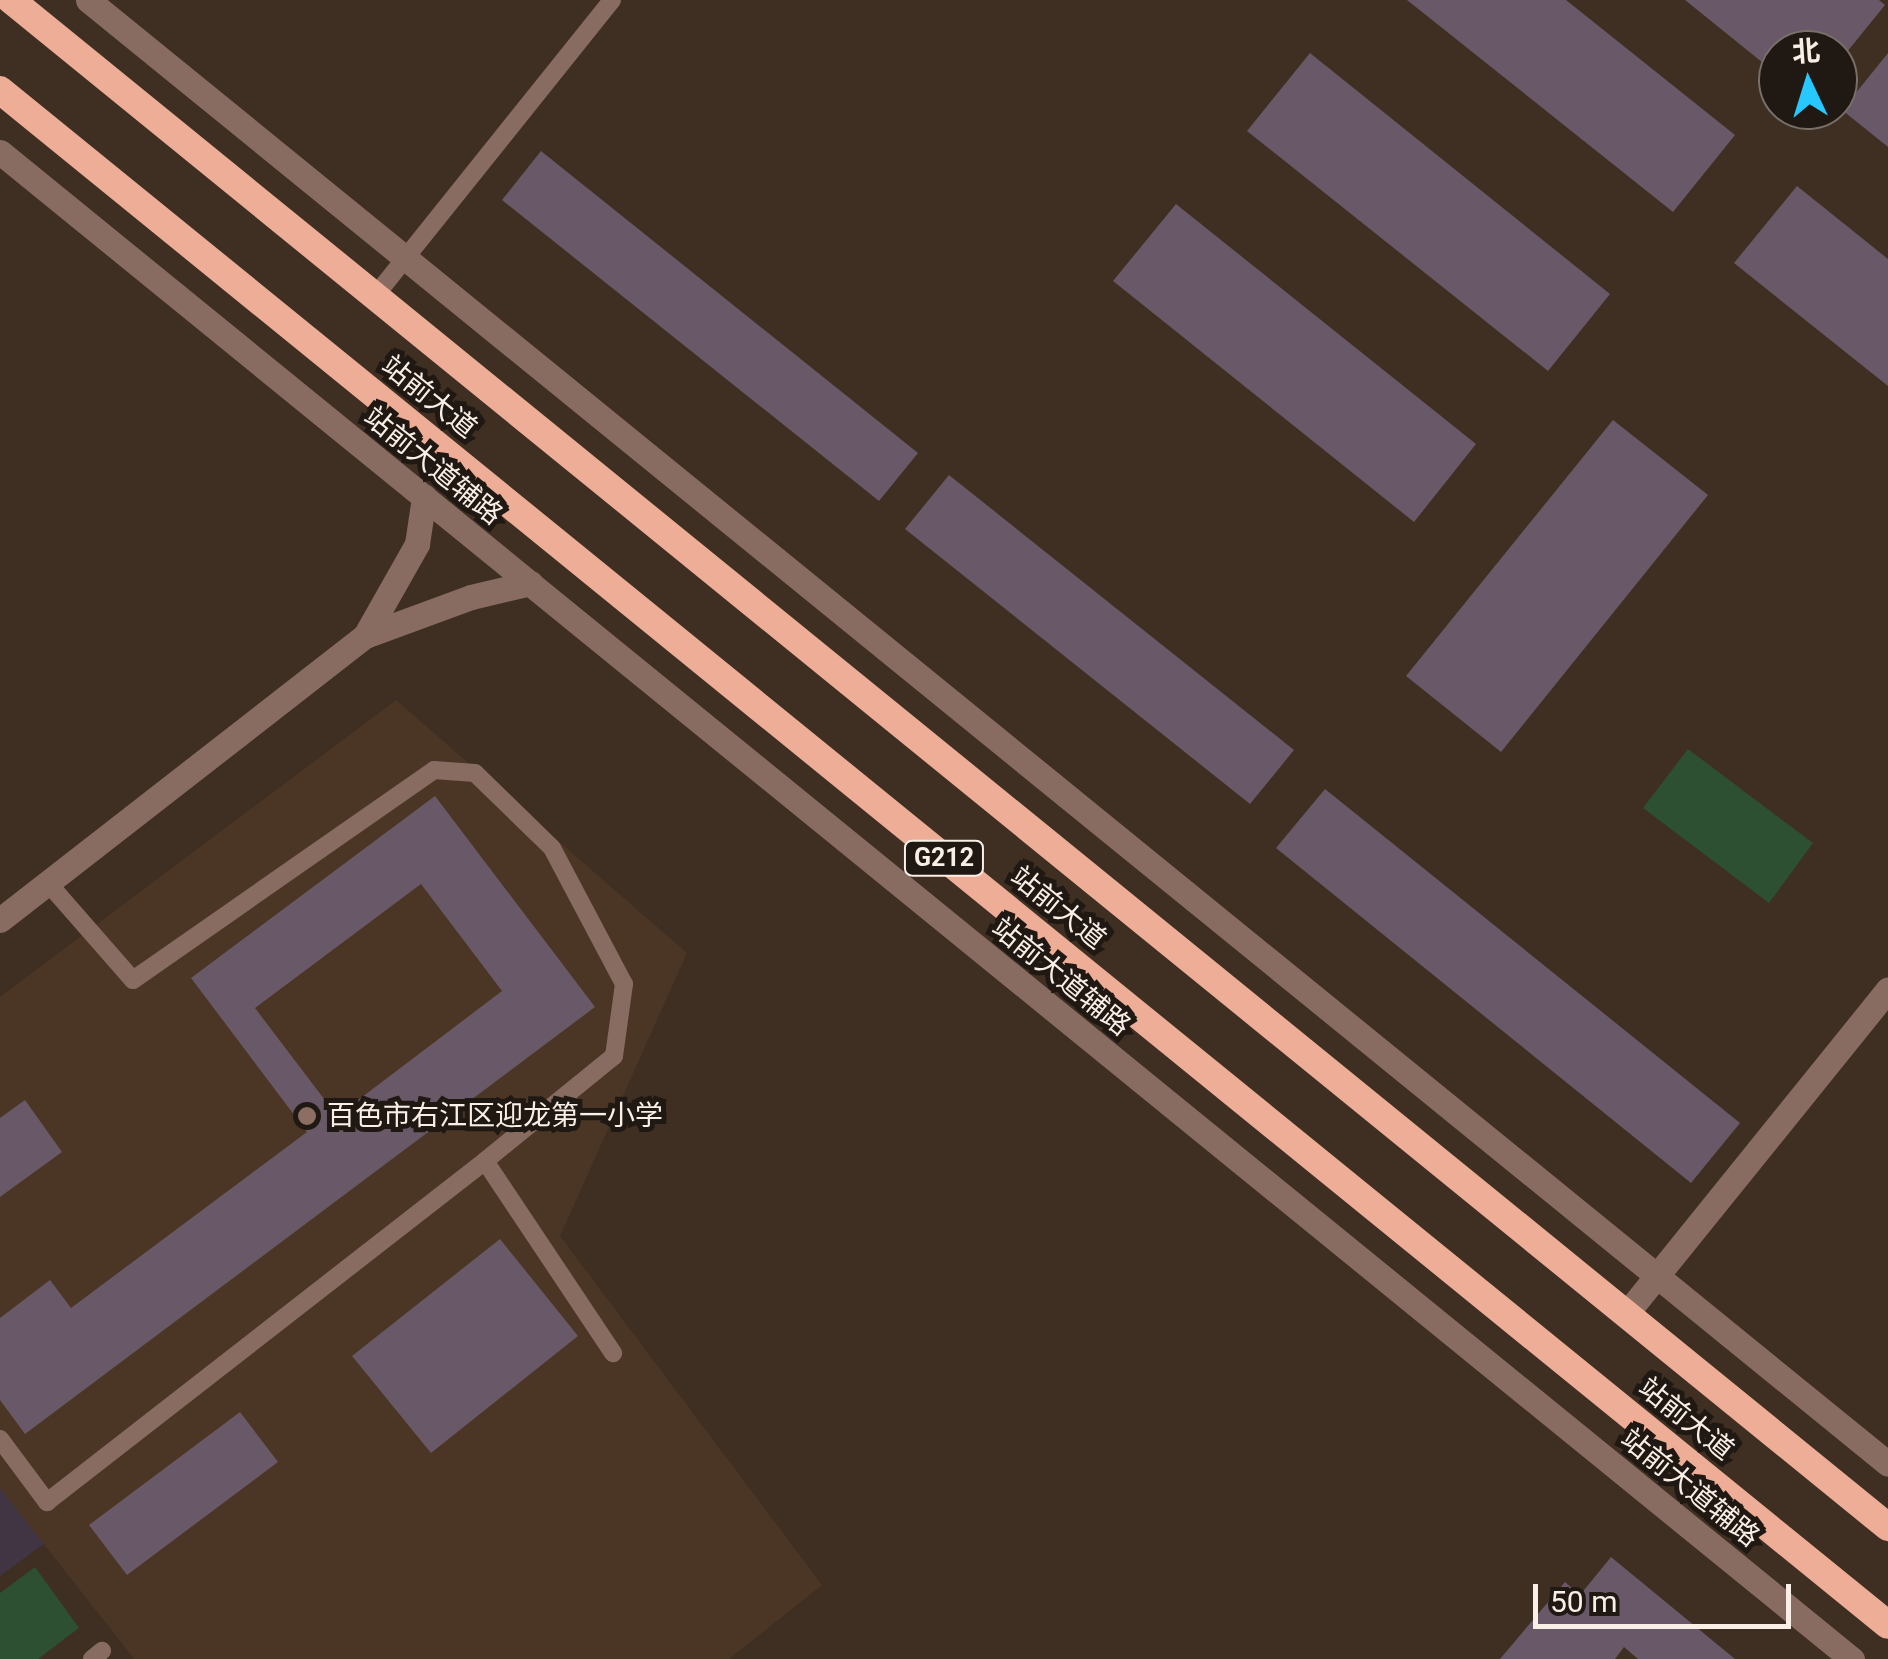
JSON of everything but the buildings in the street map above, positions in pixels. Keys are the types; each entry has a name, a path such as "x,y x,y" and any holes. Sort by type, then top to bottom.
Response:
{"highway":[{"name":"站前大道","path":"11,0 1888,1526"},
{"name":"站前大道","path":"0,90 1888,1626"}],"street":[{"path":"88,0 1888,1464"},
{"name":"站前大道辅路","path":"0,152 1852,1659"},
{"path":"365,636 417,544 424,497"},
{"path":"0,920 365,636 471,597 530,583"},
{"path":"1626,1314 1888,988"}],"lane":[{"path":"375,296 612,0"},
{"path":"0,1439 47,1502 614,1056 624,984 552,848 475,774 434,770 133,980 48,883"},
{"path":"484,1161 612,1353"}],"shaded area":[{"name":"百色市右江区迎龙第一小学","path":"396,700 687,953 560,1236 822,1585 729,1659 134,1659 0,1488 0,997"},
{"path":"0,1479 49,1540 0,1576"}],"green space":[{"path":"1688,749 1813,843 1769,903 1643,808"},
{"path":"35,1567 79,1628 38,1659 0,1659 0,1593"}],"place":[{"name":"百色市右江区迎龙第一小学","path":"307,1116"}]}
